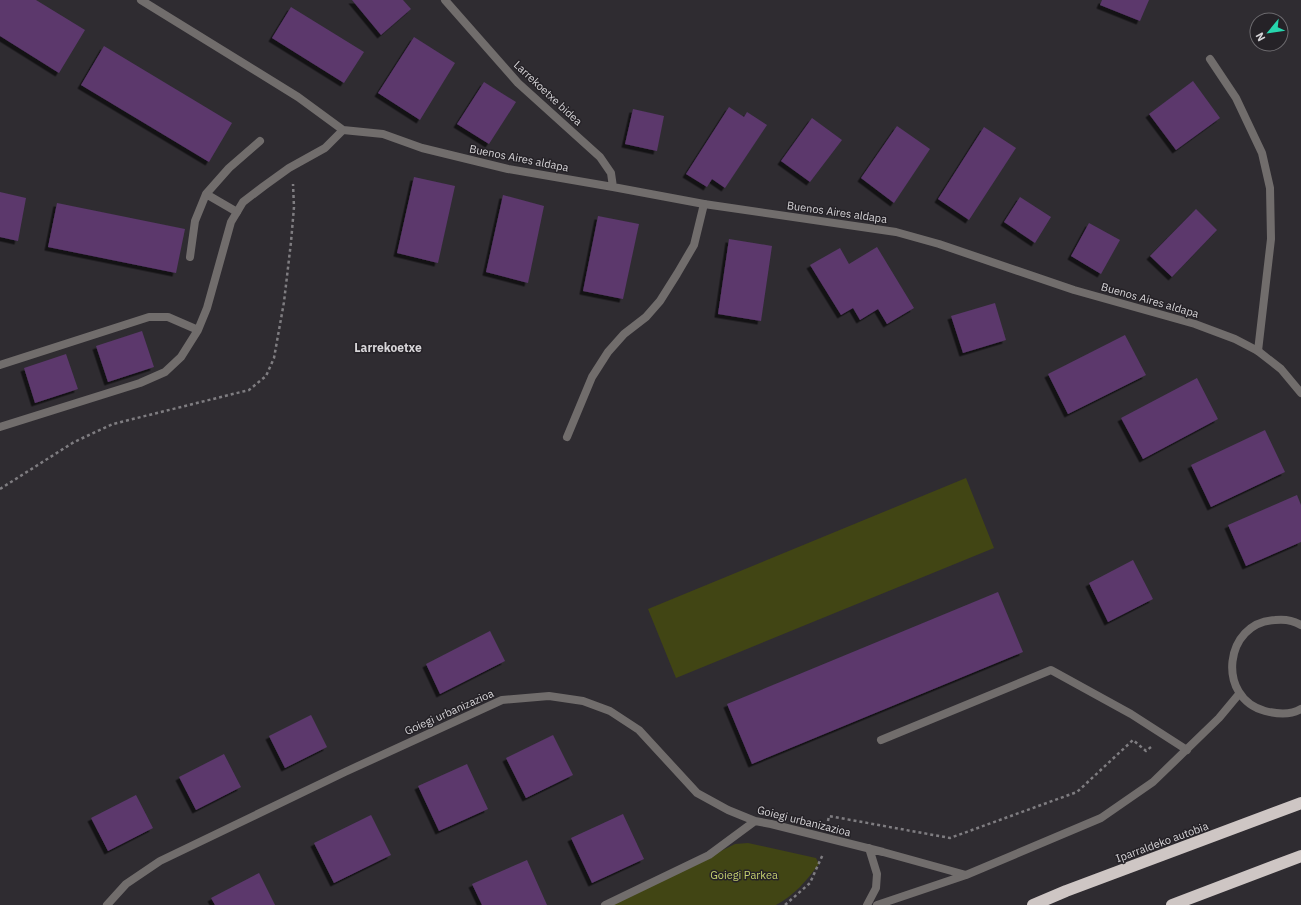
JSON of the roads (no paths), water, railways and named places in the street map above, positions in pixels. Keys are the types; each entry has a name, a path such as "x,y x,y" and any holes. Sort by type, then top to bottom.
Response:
{"highway":[{"name":"Iparraldeko autobia","path":"1033,905 1295,806"},
{"path":"1172,905 1301,856"}],"street":[{"path":"0,427 140,383 165,372 181,356 198,330 207,308 231,222 243,202 289,168 325,148 343,130 298,97 141,0"},
{"name":"Larrekoetxe bidea","path":"445,0 518,83 600,156 611,173 613,187"},
{"path":"1210,60 1236,98 1262,153 1270,188 1271,239 1258,351"},
{"name":"Buenos Aires aldapa","path":"343,130 383,134 422,148 508,169 704,204 896,232 939,244 1074,290 1195,324 1235,339 1258,351 1281,369 1301,393"},
{"path":"190,257 195,221 206,194 229,168 260,141"},
{"path":"206,194 237,212"},
{"path":"567,437 592,377 608,352 624,334 646,317 660,301 694,245 704,204"},
{"path":"0,365 149,317 168,317 198,330"},
{"path":"1300,712 1274,714 1260,710 1246,701 1239,694 1232,674 1232,659 1235,648 1244,634 1252,627 1267,620 1285,619 1297,622 1301,625"},
{"path":"881,740 1051,670 1132,714 1187,750"},
{"path":"878,905 966,875 1101,818 1153,782 1219,718 1239,694"},
{"name":"Goiegi urbanizazioa","path":"107,905 126,884 160,862 345,772 502,700 549,696 583,701 610,712 639,730 697,793 728,810 755,822 771,824 869,848 966,875"},
{"path":"605,905 709,855 755,822"},
{"path":"867,905 876,888 877,874 869,848"}],"district":[{"name":"Larrekoetxe","path":"388,348"}],"park label":[{"name":"Goiegi Parkea","path":"744,875"}]}
